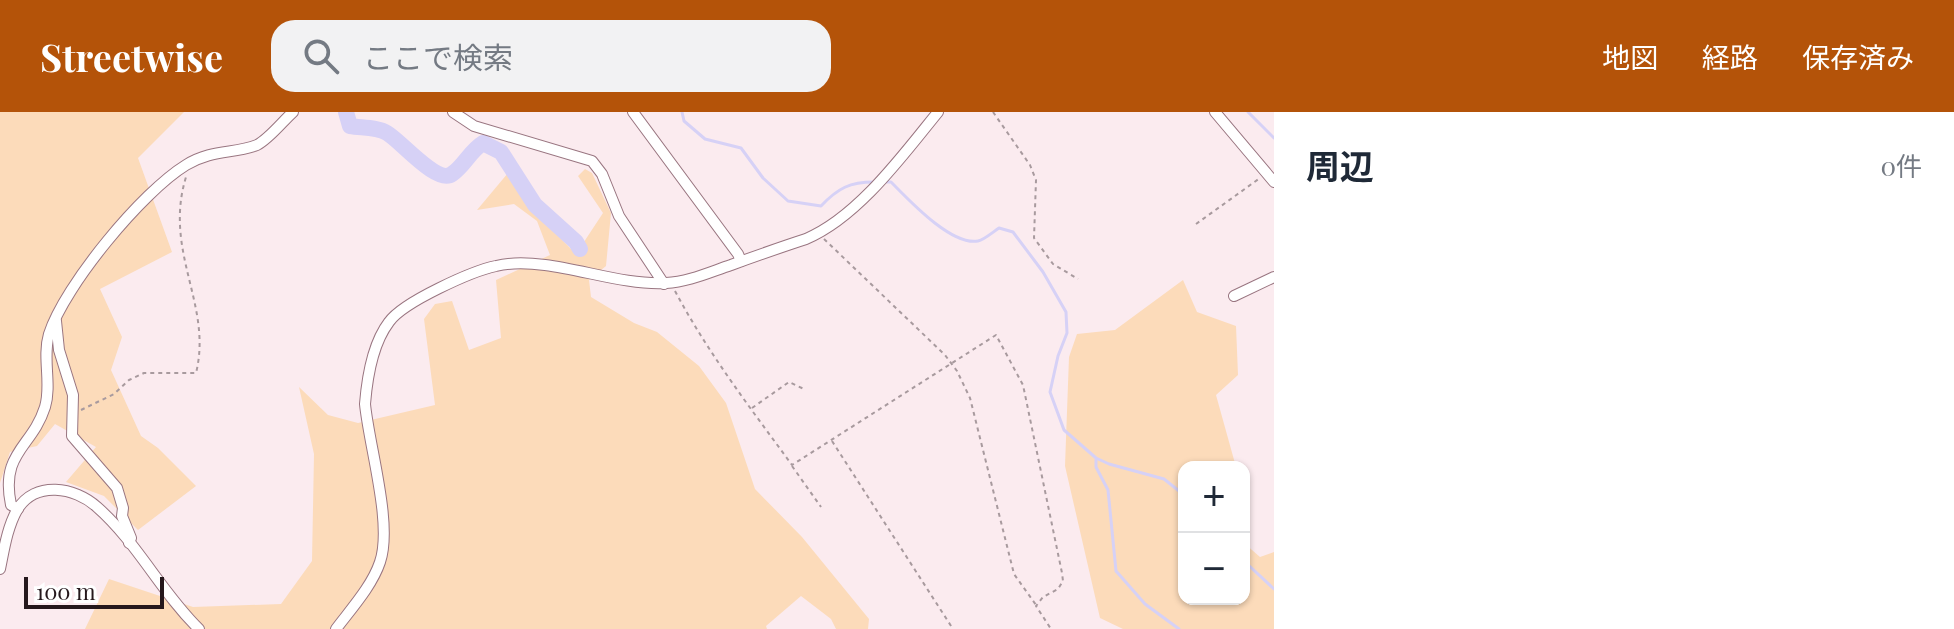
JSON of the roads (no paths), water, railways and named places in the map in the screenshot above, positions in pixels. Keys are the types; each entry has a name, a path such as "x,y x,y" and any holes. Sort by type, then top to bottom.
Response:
{"street":[{"path":"18,509 11,505 4,480 8,465 44,411 46,349 50,332 73,289 127,217 171,176 188,164 221,151 258,144 293,112"},
{"path":"453,112 474,126 592,161 602,174 619,216 668,283"},
{"path":"633,112 741,261"},
{"path":"336,629 374,575 382,555 384,531 365,404 377,348 385,327 394,316 441,287 506,264 545,265 651,284 668,283 821,233 874,186 938,112"},
{"path":"1215,112 1270,177"},
{"path":"1234,296 1274,277"},
{"path":"56,321 59,350 73,395 72,436 117,488 122,516 131,538 129,543"},
{"path":"0,569 18,509 30,497 44,490 72,493 100,509 174,603 199,629"}],"waterway":[{"path":"346,112 350,126 387,133 429,168 445,176 456,171 483,143 501,152 535,205 580,249"},
{"path":"682,112 684,121 705,139 741,148 763,178 788,201 821,206 845,187 874,182"},
{"path":"1248,112 1274,138"},
{"path":"886,182 891,182 943,229 967,241 986,238 999,228 1013,232 1043,272 1066,312 1067,333 1050,392 1064,430 1096,458 1164,479 1178,490"},
{"path":"1096,460 1096,467 1108,490 1116,571 1145,604 1179,629"},
{"path":"1250,567 1274,589"}]}
